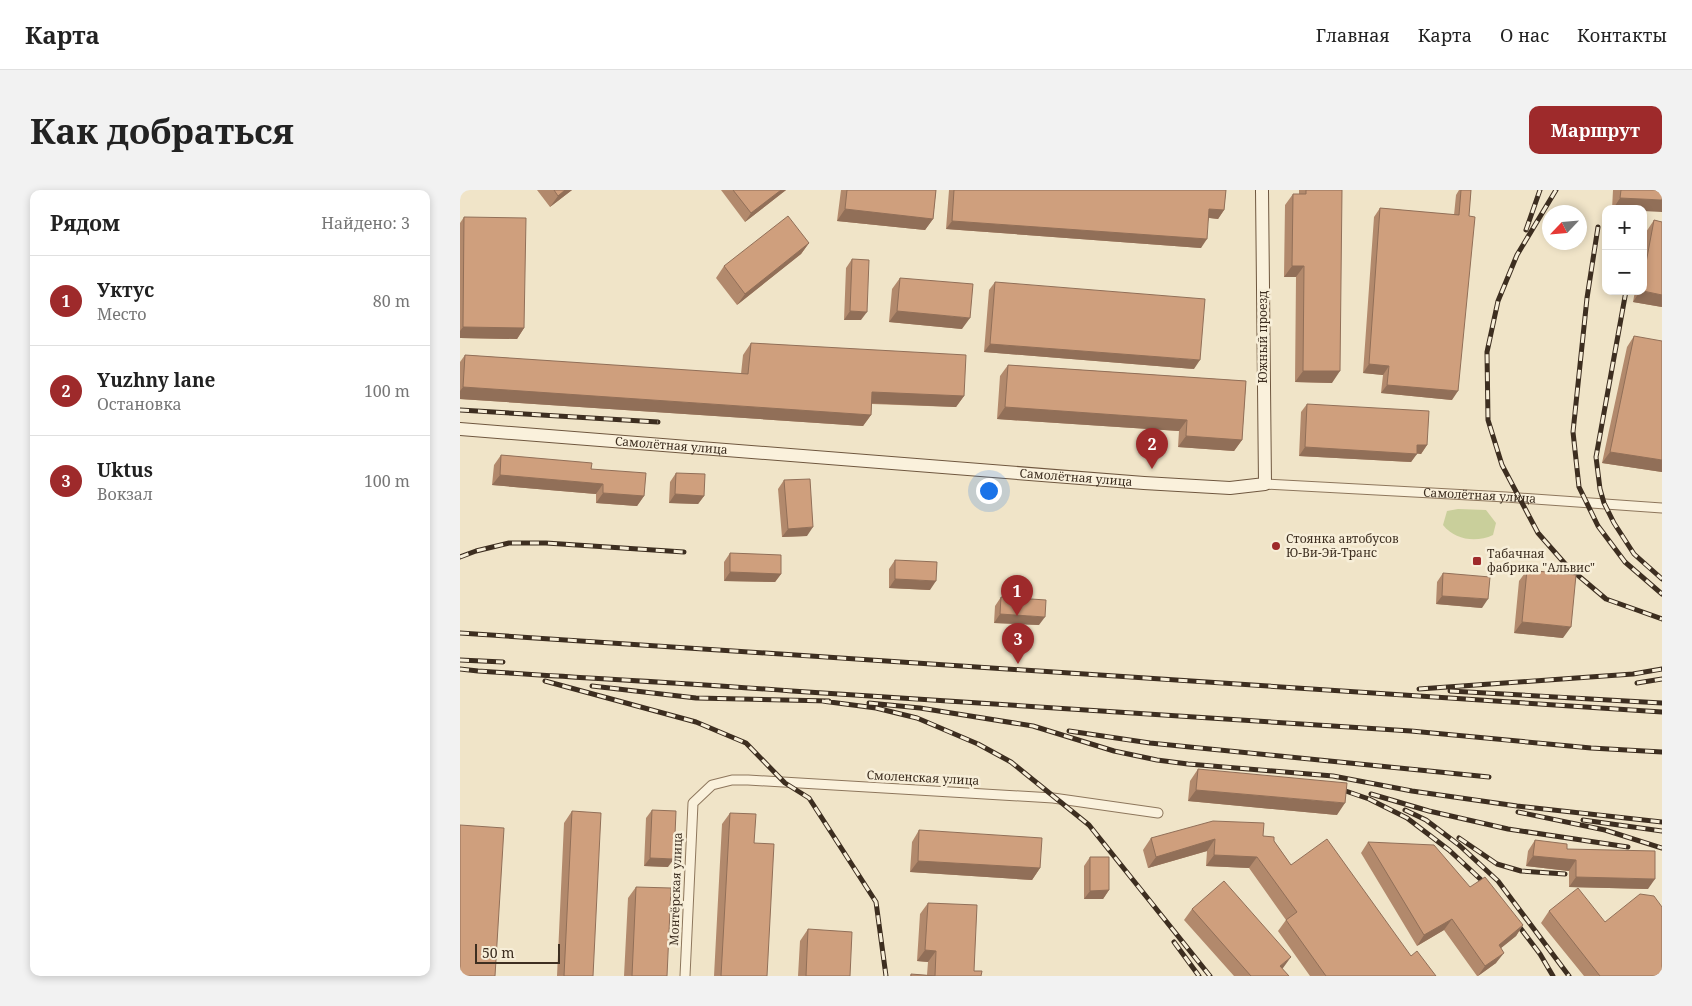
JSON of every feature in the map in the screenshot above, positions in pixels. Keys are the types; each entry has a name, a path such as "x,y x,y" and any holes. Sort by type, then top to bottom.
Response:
{"main road":[{"name":"Южный проезд","path":"1262,190 1265,484"},
{"name":"Самолётная улица","path":"460,429 1144,483 1230,488 1265,484"}],"street":[{"name":"Самолётная улица","path":"1265,484 1506,497 1662,508"},
{"name":"Смоленская улица","path":"693,803 712,785 732,780 748,780 1053,798 1158,813"},
{"name":"Монтёрская улица","path":"685,976 693,803"}],"green space":[{"path":"1458,509 1486,510 1496,523 1493,535 1480,539 1466,539 1453,534 1443,525 1447,511"}],"building":[{"path":"554,190 565,190 558,196"},
{"path":"733,190 781,190 751,213"},
{"path":"847,190 936,190 933,219 845,209"},
{"path":"954,190 1226,190 1224,210 1209,209 1207,239 952,221"},
{"path":"1306,190 1342,190 1340,371 1303,371 1304,266 1292,266 1293,194 1306,194"},
{"path":"1461,190 1471,190 1469,216 1475,217 1458,391 1387,385 1389,366 1369,364 1380,208 1459,215"},
{"path":"1621,190 1662,190 1662,200 1620,198"},
{"path":"788,216 809,243 745,294 724,266"},
{"path":"464,217 526,218 524,328 463,327"},
{"path":"1654,220 1662,222 1662,295 1647,292 1647,258"},
{"path":"852,259 869,260 867,312 850,311"},
{"path":"900,278 973,284 970,318 897,311"},
{"path":"995,282 1205,299 1200,360 990,344"},
{"path":"1634,336 1662,341 1662,460 1610,452"},
{"path":"751,343 966,355 964,396 872,392 871,415 463,387 465,355 748,374"},
{"path":"1008,365 1246,381 1242,440 1186,436 1187,420 1005,407"},
{"path":"1307,404 1429,411 1427,445 1417,445 1417,454 1305,447"},
{"path":"501,455 592,463 591,469 646,473 644,496 603,493 603,484 500,475"},
{"path":"676,473 705,474 704,496 675,494"},
{"path":"810,479 813,527 788,529 784,480"},
{"path":"730,553 781,555 781,574 730,572"},
{"path":"895,560 937,562 936,581 895,579"},
{"path":"1527,570 1576,575 1571,627 1522,622"},
{"path":"1443,573 1490,577 1488,599 1442,596"},
{"path":"1001,597 1046,600 1045,617 1000,614"},
{"path":"1198,769 1347,783 1345,803 1196,790"},
{"path":"652,810 676,811 674,859 650,858"},
{"path":"572,811 601,813 593,976 564,976"},
{"path":"730,813 756,814 754,843 774,844 767,976 721,976"},
{"path":"1213,821 1264,823 1263,836 1274,837 1274,841 1291,865 1327,839 1411,956 1417,951 1436,976 1326,976 1286,920 1297,912 1257,857 1214,855 1215,839 1156,857 1151,838"},
{"path":"460,825 504,828 495,976 460,976"},
{"path":"919,830 1042,838 1040,868 918,861"},
{"path":"1535,840 1567,844 1567,849 1655,851 1655,879 1576,877 1576,860 1533,856"},
{"path":"1368,842 1434,845 1470,887 1485,877 1523,925 1499,945 1504,953 1485,966 1452,919 1424,935"},
{"path":"1090,857 1109,857 1109,890 1090,891"},
{"path":"1224,881 1291,957 1280,966 1289,976 1251,976 1192,909"},
{"path":"636,887 671,888 667,976 632,976"},
{"path":"1578,888 1605,922 1640,894 1654,896 1662,907 1662,976 1600,976 1549,911"},
{"path":"928,903 977,905 974,971 982,971 981,976 935,976 936,951 925,950"},
{"path":"808,929 852,932 850,976 806,976"},
{"path":"911,974 935,976 911,976"}],"railway":[{"path":"1526,230 1540,190"},
{"path":"1556,190 1517,255 1498,301 1487,352 1488,420 1502,465 1538,533 1567,566 1606,599 1662,619"},
{"path":"1598,227 1587,298 1573,432 1579,487 1598,526 1625,562 1662,594"},
{"path":"1625,295 1596,457 1600,489 1604,503 1614,523 1634,554 1662,579"},
{"path":"460,410 658,422"},
{"path":"460,557 509,543 546,543 684,552"},
{"path":"460,633 1662,712"},
{"path":"460,660 503,662"},
{"path":"460,669 1411,731 1591,748 1662,752"},
{"path":"1419,689 1633,674 1662,669"},
{"path":"1637,683 1662,679"},
{"path":"545,681 696,722 746,743 785,783 809,798 876,902 886,976"},
{"path":"592,686 696,698 829,701"},
{"path":"1450,691 1662,703"},
{"path":"822,701 876,708 917,718 978,744 1011,762 1089,825 1210,976"},
{"path":"869,703 920,708 1033,726 1114,751 1157,760 1333,776 1412,791 1517,806 1662,822"},
{"path":"1069,731 1150,743 1489,777"},
{"path":"1334,787 1369,799 1407,818 1449,850 1491,889"},
{"path":"1371,794 1429,811 1508,829 1628,847"},
{"path":"1405,810 1426,820 1459,845 1498,881 1569,976"},
{"path":"1518,812 1605,830 1662,848"},
{"path":"1583,820 1662,831"},
{"path":"1459,838 1497,864 1521,871 1565,874"},
{"path":"1512,917 1540,954 1553,976"},
{"path":"1174,942 1199,976"}],"place":[{"name":"Yuzhny lane","path":"1152,469"},
{"name":"Стоянка автобусов Ю-Ви-Эй-Транс","path":"1276,546"},
{"name":"Табачная фабрика \"Альвис\"","path":"1477,561"},
{"name":"Уктус","path":"1017,616"},
{"name":"Uktus","path":"1018,664"}]}
